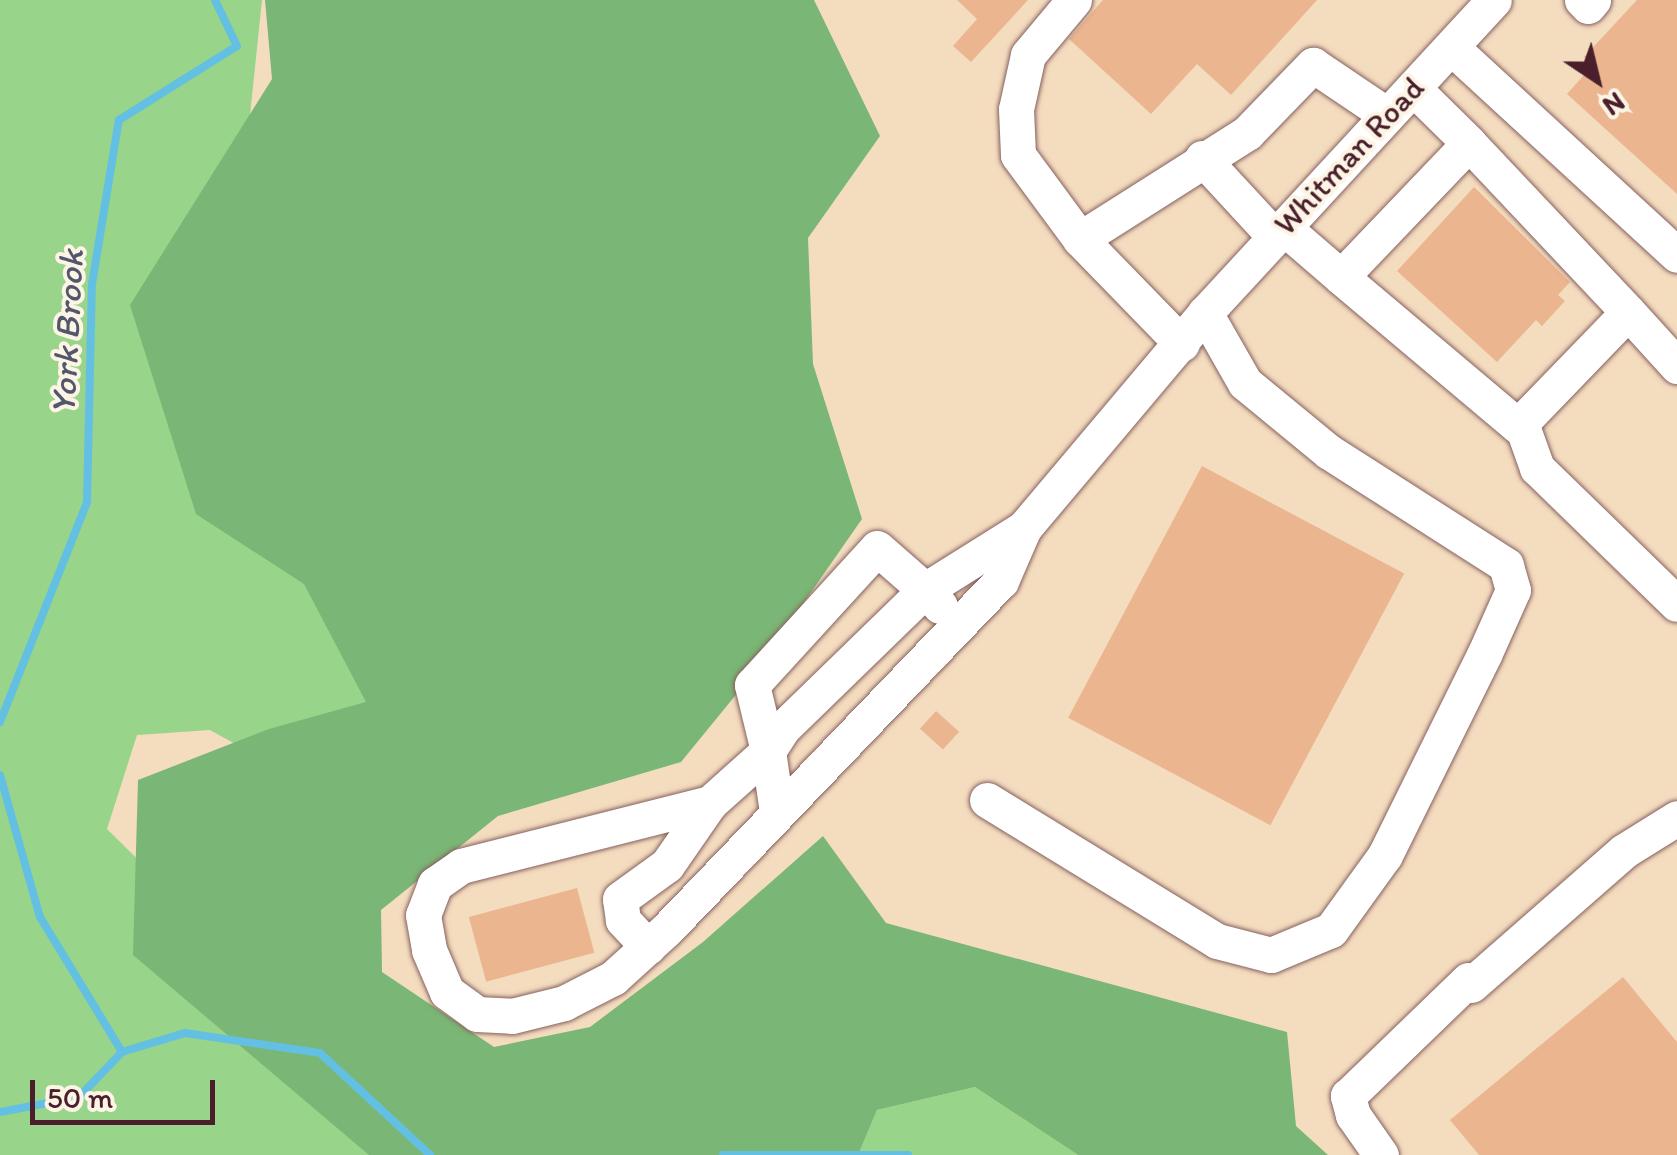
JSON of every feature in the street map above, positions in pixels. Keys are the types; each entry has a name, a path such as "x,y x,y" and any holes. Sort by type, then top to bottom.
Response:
{"street":[{"path":"1074,0 1028,56 1016,108 1018,155 1080,239 1182,344"},
{"name":"Whitman Road","path":"1024,528 1205,312 1494,0"},
{"path":"1582,0 1588,6 1594,0"},
{"path":"1451,47 1676,253"},
{"path":"1080,239 1202,158 1247,134 1313,65 1387,114"},
{"path":"1413,88 1677,366"},
{"path":"1342,276 1469,143"},
{"path":"1202,158 1278,232 1342,276 1521,422 1537,468 1677,604"},
{"path":"986,800 1217,941 1271,956 1331,930 1385,855 1484,655 1513,590 1506,566 1328,452 1245,383 1205,312"},
{"path":"1521,422 1628,312"},
{"path":"648,946 624,920 620,899 667,864 710,803 768,750 810,700 926,590 1024,528"},
{"path":"710,803 461,866 435,884 424,915 428,950 447,992 477,1014 512,1016 564,1003 613,978 689,905 1001,581 1024,528"},
{"path":"776,812 768,750 752,685 877,548 959,625"},
{"path":"1381,1155 1353,1115 1348,1096 1470,982 1528,938 1624,851 1677,818"},
{"path":"667,864 689,905"}],"green space":[{"path":"0,0 262,0 245,163 439,588 316,789 210,730 137,735 107,829 205,926 587,1155 0,1155"},
{"path":"265,0 814,0 880,136 808,238 813,364 862,519 761,664 681,762 498,816 381,910 382,972 494,1047 590,1027 703,942 823,836 886,923 1287,1032 1296,1126 1328,1155 1078,1155 975,1087 877,1110 858,1155 369,1155 133,955 138,780 269,729 366,702 304,584 196,514 130,305 272,79"},
{"path":"975,1087 1078,1155 858,1155 877,1110"}],"building":[{"path":"957,0 1028,0 971,62 953,46 977,19"},
{"path":"1103,0 1317,0 1231,95 1197,64 1151,114 1069,39"},
{"path":"1637,0 1677,0 1677,194 1567,94 1593,65 1584,57"},
{"path":"1474,187 1570,282 1558,295 1565,301 1542,326 1536,320 1497,362 1397,271"},
{"path":"1202,466 1404,574 1270,825 1068,718"},
{"path":"936,711 959,732 943,750 920,729"},
{"path":"577,888 594,953 486,982 469,917"},
{"path":"1623,977 1677,1042 1677,1155 1479,1155 1450,1120"}],"waterway":[{"name":"York Brook","path":"0,722 87,502 92,284 119,120 237,46 215,0"},
{"name":"York Brook","path":"0,775 40,917 122,1052"},
{"path":"0,1112 79,1097 122,1052 185,1033 320,1053 430,1155"},
{"path":"723,1155 908,1155"}]}
